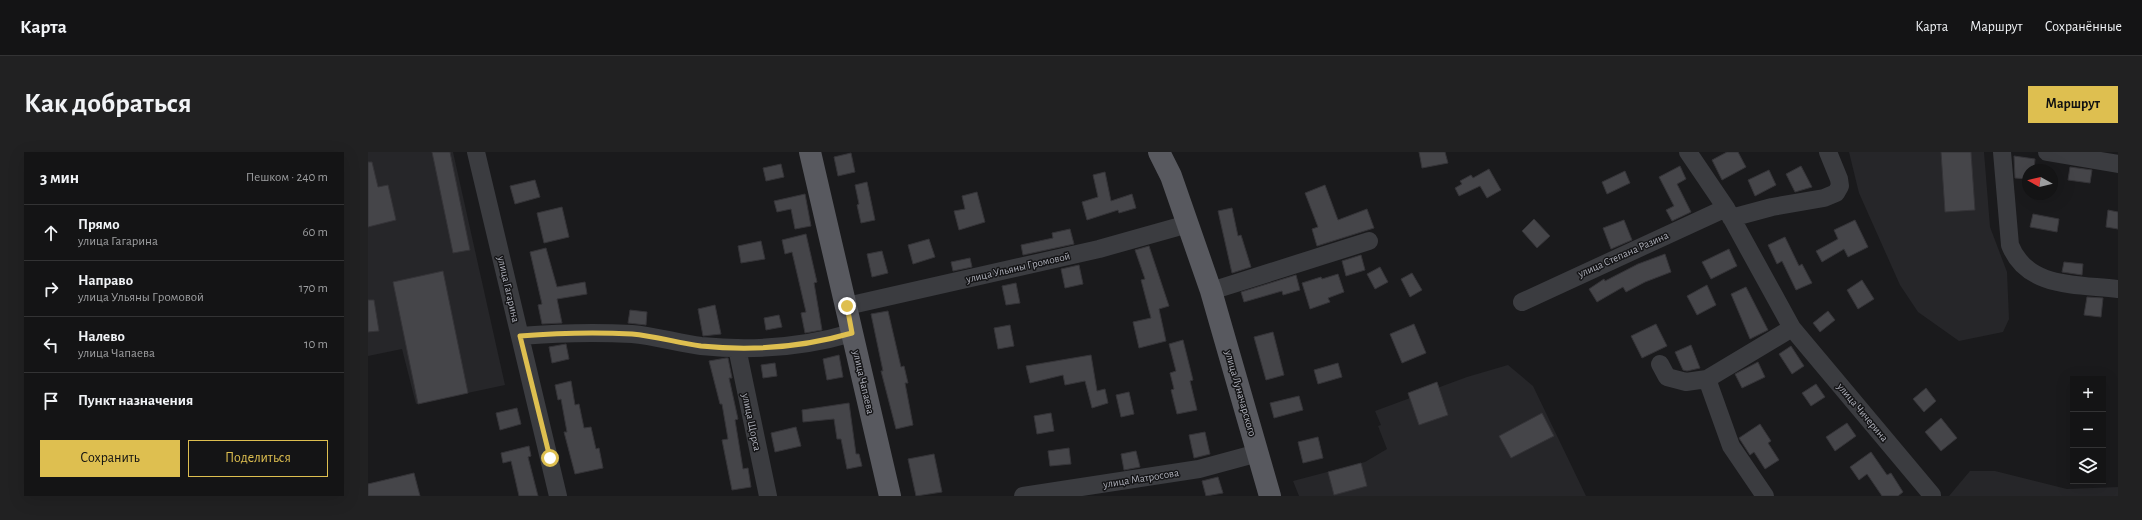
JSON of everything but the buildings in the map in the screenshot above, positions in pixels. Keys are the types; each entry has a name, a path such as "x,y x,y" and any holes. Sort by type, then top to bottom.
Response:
{"main road":[{"name":"улица Чапаева","path":"810,152 890,496"},
{"name":"улица Луначарского","path":"1159,152 1172,176 1211,291 1270,496"}],"street":[{"name":"улица Гагарина","path":"476,152 558,496"},
{"name":"улица Чичерина","path":"1688,152 1728,213 1792,328 1932,495 1930,496"},
{"name":"улица Степана Разина","path":"1522,302 1728,213 1824,198 1836,193 1840,186 1839,179 1828,152"},
{"path":"2002,152 2010,245 2015,259 2030,273 2051,281 2118,289"},
{"path":"2046,152 2118,164"},
{"name":"улица Ульяны Громовой","path":"847,306 1099,249 1188,224"},
{"path":"1211,291 1369,241"},
{"path":"1660,364 1667,377 1686,382 1707,379 1792,328"},
{"path":"520,336 574,332 634,334 701,346 737,348 824,341 852,333"},
{"name":"улица Щорса","path":"737,348 768,496"},
{"path":"1707,379 1730,446 1765,496"},
{"name":"улица Матросова","path":"1023,496 1198,469 1258,453"}],"shaded area":[{"path":"368,152 453,152 505,385 416,404 402,349 368,356"},
{"path":"1849,152 1984,152 1990,227 2007,272 2009,319 2003,332 1959,341 1918,312 1900,285 1859,193"},
{"path":"1508,365 1533,386 1586,496 1299,496 1293,481 1365,462 1387,449 1378,426 1381,425 1375,411 1467,377"},
{"path":"1970,471 1995,471 2067,489 2118,487 2118,496 1949,496"}],"route":[{"path":"550,458 520,336 574,332 634,334 701,346 737,348 796,344 824,341 852,333 847,306"}]}
